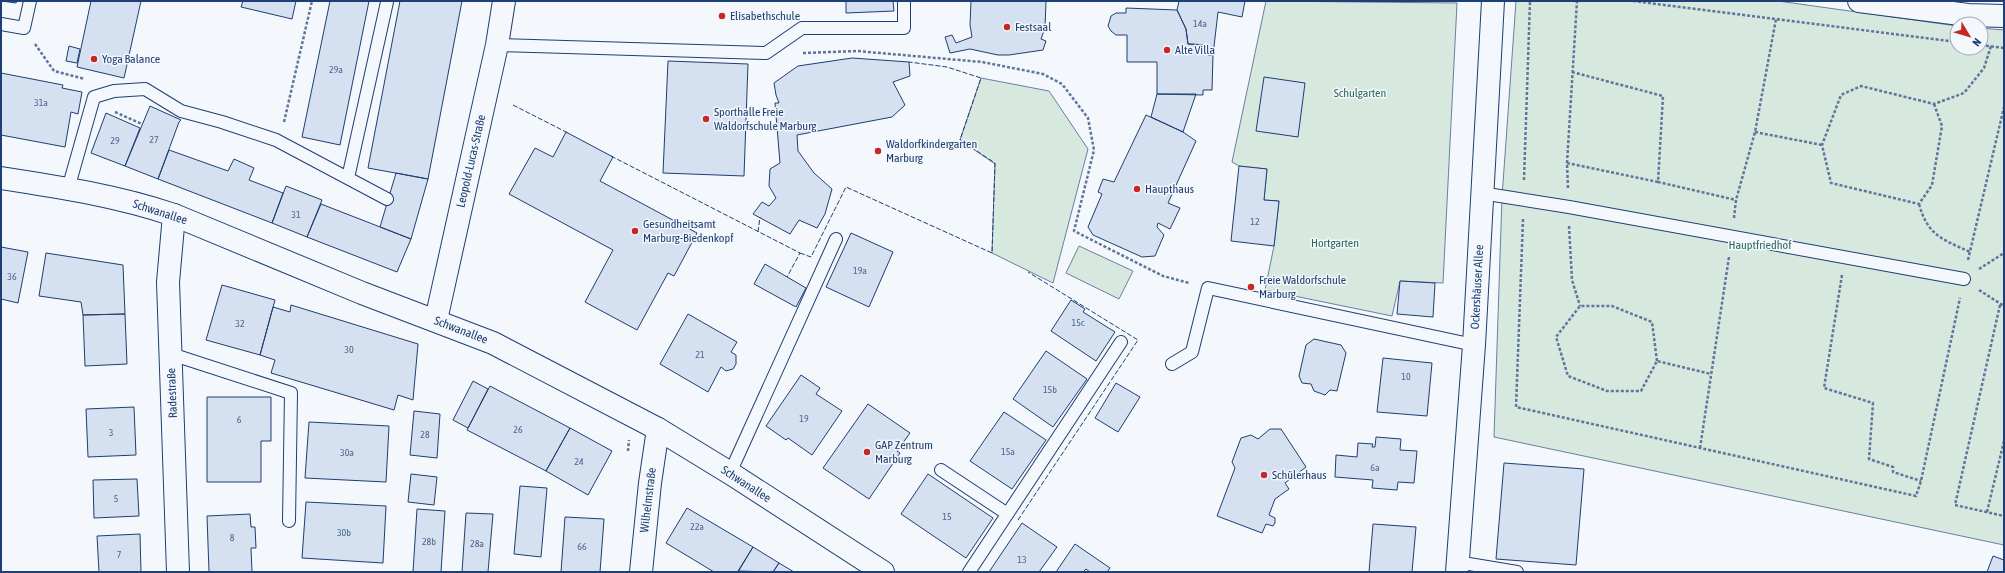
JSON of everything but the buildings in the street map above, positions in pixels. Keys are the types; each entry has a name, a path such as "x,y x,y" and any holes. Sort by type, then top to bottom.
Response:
{"street":[{"name":"Leopold-Lucas-Straße","path":"436,320 497,45 504,1"},
{"name":"Ockershäuser Allee","path":"1457,567 1474,345 1481,193 1493,1"},
{"path":"1872,2 1968,15 2004,16"},
{"name":"Schwanallee","path":"1,178 109,196 174,215 362,293 493,343 658,429 730,473 883,572"},
{"name":"Radestraße","path":"174,215 168,282 178,572"},
{"name":"Wilhelmstraße","path":"641,572 650,483 658,429"}],"lane":[{"path":"1,24 24,28 30,1"},
{"path":"497,45 766,54 802,28 904,28 904,1"},
{"path":"348,178 386,2"},
{"path":"68,189 94,97 114,91 145,89 181,111 222,122 279,142 388,199"},
{"path":"1481,193 1964,279"},
{"path":"730,473 836,239"},
{"path":"1172,364 1192,352 1208,288 1474,345"},
{"path":"969,572 1006,513 1121,342"},
{"path":"171,354 291,393 289,520"},
{"path":"941,470 1006,513"},
{"path":"1457,567 1517,572"}],"path":[{"path":"279,142 312,1"},
{"path":"1530,1 1516,407 1916,496 1921,481 1964,279 2004,107"},
{"path":"1568,191 1567,163 1577,1"},
{"path":"1633,1 1949,41"},
{"path":"24,28 54,71 98,83 114,91"},
{"path":"1918,204 1831,183 1822,145 1841,95 1861,86 1934,104 1964,93 1984,68 1991,46 2004,48"},
{"path":"766,54 857,52 982,62 1043,74 1062,84 1088,118 1094,150 1074,231 1163,276 1208,288"},
{"path":"1572,72 1663,96 1658,182"},
{"path":"1918,204 1932,185 1942,126 1934,104"},
{"path":"112,111 142,124"},
{"path":"1755,132 1822,145"},
{"path":"1567,163 1736,200"},
{"path":"1918,204 1924,221 1939,238 1970,252"},
{"path":"1569,222 1572,280 1580,306"},
{"path":"1964,279 2004,253"},
{"path":"1842,271 1824,388 1873,402 1869,459 1893,467 1893,472 1921,481"},
{"path":"1964,279 2000,305 2004,306"},
{"path":"2000,305 1955,506 2004,516"},
{"path":"1580,306 1612,306 1652,322 1656,361 1641,391 1607,390 1568,376 1556,337 1580,306"},
{"path":"1656,361 1711,374"},
{"path":"1988,512 2004,441"}],"green space":[{"name":"Schulgarten","path":"1266,1 1457,3 1443,283 1400,281 1392,316 1265,290 1274,246 1279,201 1264,200 1267,169 1239,166 1232,162"},
{"name":"Hauptfriedhof","path":"1516,1 1778,1 1949,25 1949,56 1989,56 1989,29 2004,30 2004,545 1494,437 1502,197"},
{"path":"981,78 1049,91 1088,149 1053,283 992,253 995,164 960,140"},
{"path":"1079,246 1133,271 1119,299 1066,273"}],"fence":[{"path":"800,253 811,257 846,187 992,253 995,163 960,140 981,78 947,67 909,62"},
{"path":"513,105 568,133"},
{"path":"611,156 800,253 787,277"},
{"path":"758,232 760,217"},
{"path":"1018,520 1138,340 1028,272"}],"place":[{"name":"Elisabethschule","path":"722,16"},
{"name":"Festsaal","path":"1007,27"},
{"name":"Alte Villa","path":"1167,50"},
{"name":"Yoga Balance","path":"94,59"},
{"name":"Sporthalle Freie Waldorfschule Marburg","path":"706,119"},
{"name":"Waldorfkindergarten Marburg","path":"878,151"},
{"name":"Haupthaus","path":"1137,189"},
{"name":"Gesundheitsamt Marburg-Biedenkopf","path":"635,231"},
{"name":"Freie Waldorfschule Marburg","path":"1251,287"},
{"name":"GAP Zentrum Marburg","path":"867,452"},
{"name":"Schülerhaus","path":"1264,475"}],"park label":[{"name":"Hortgarten","path":"1335,243"}]}
